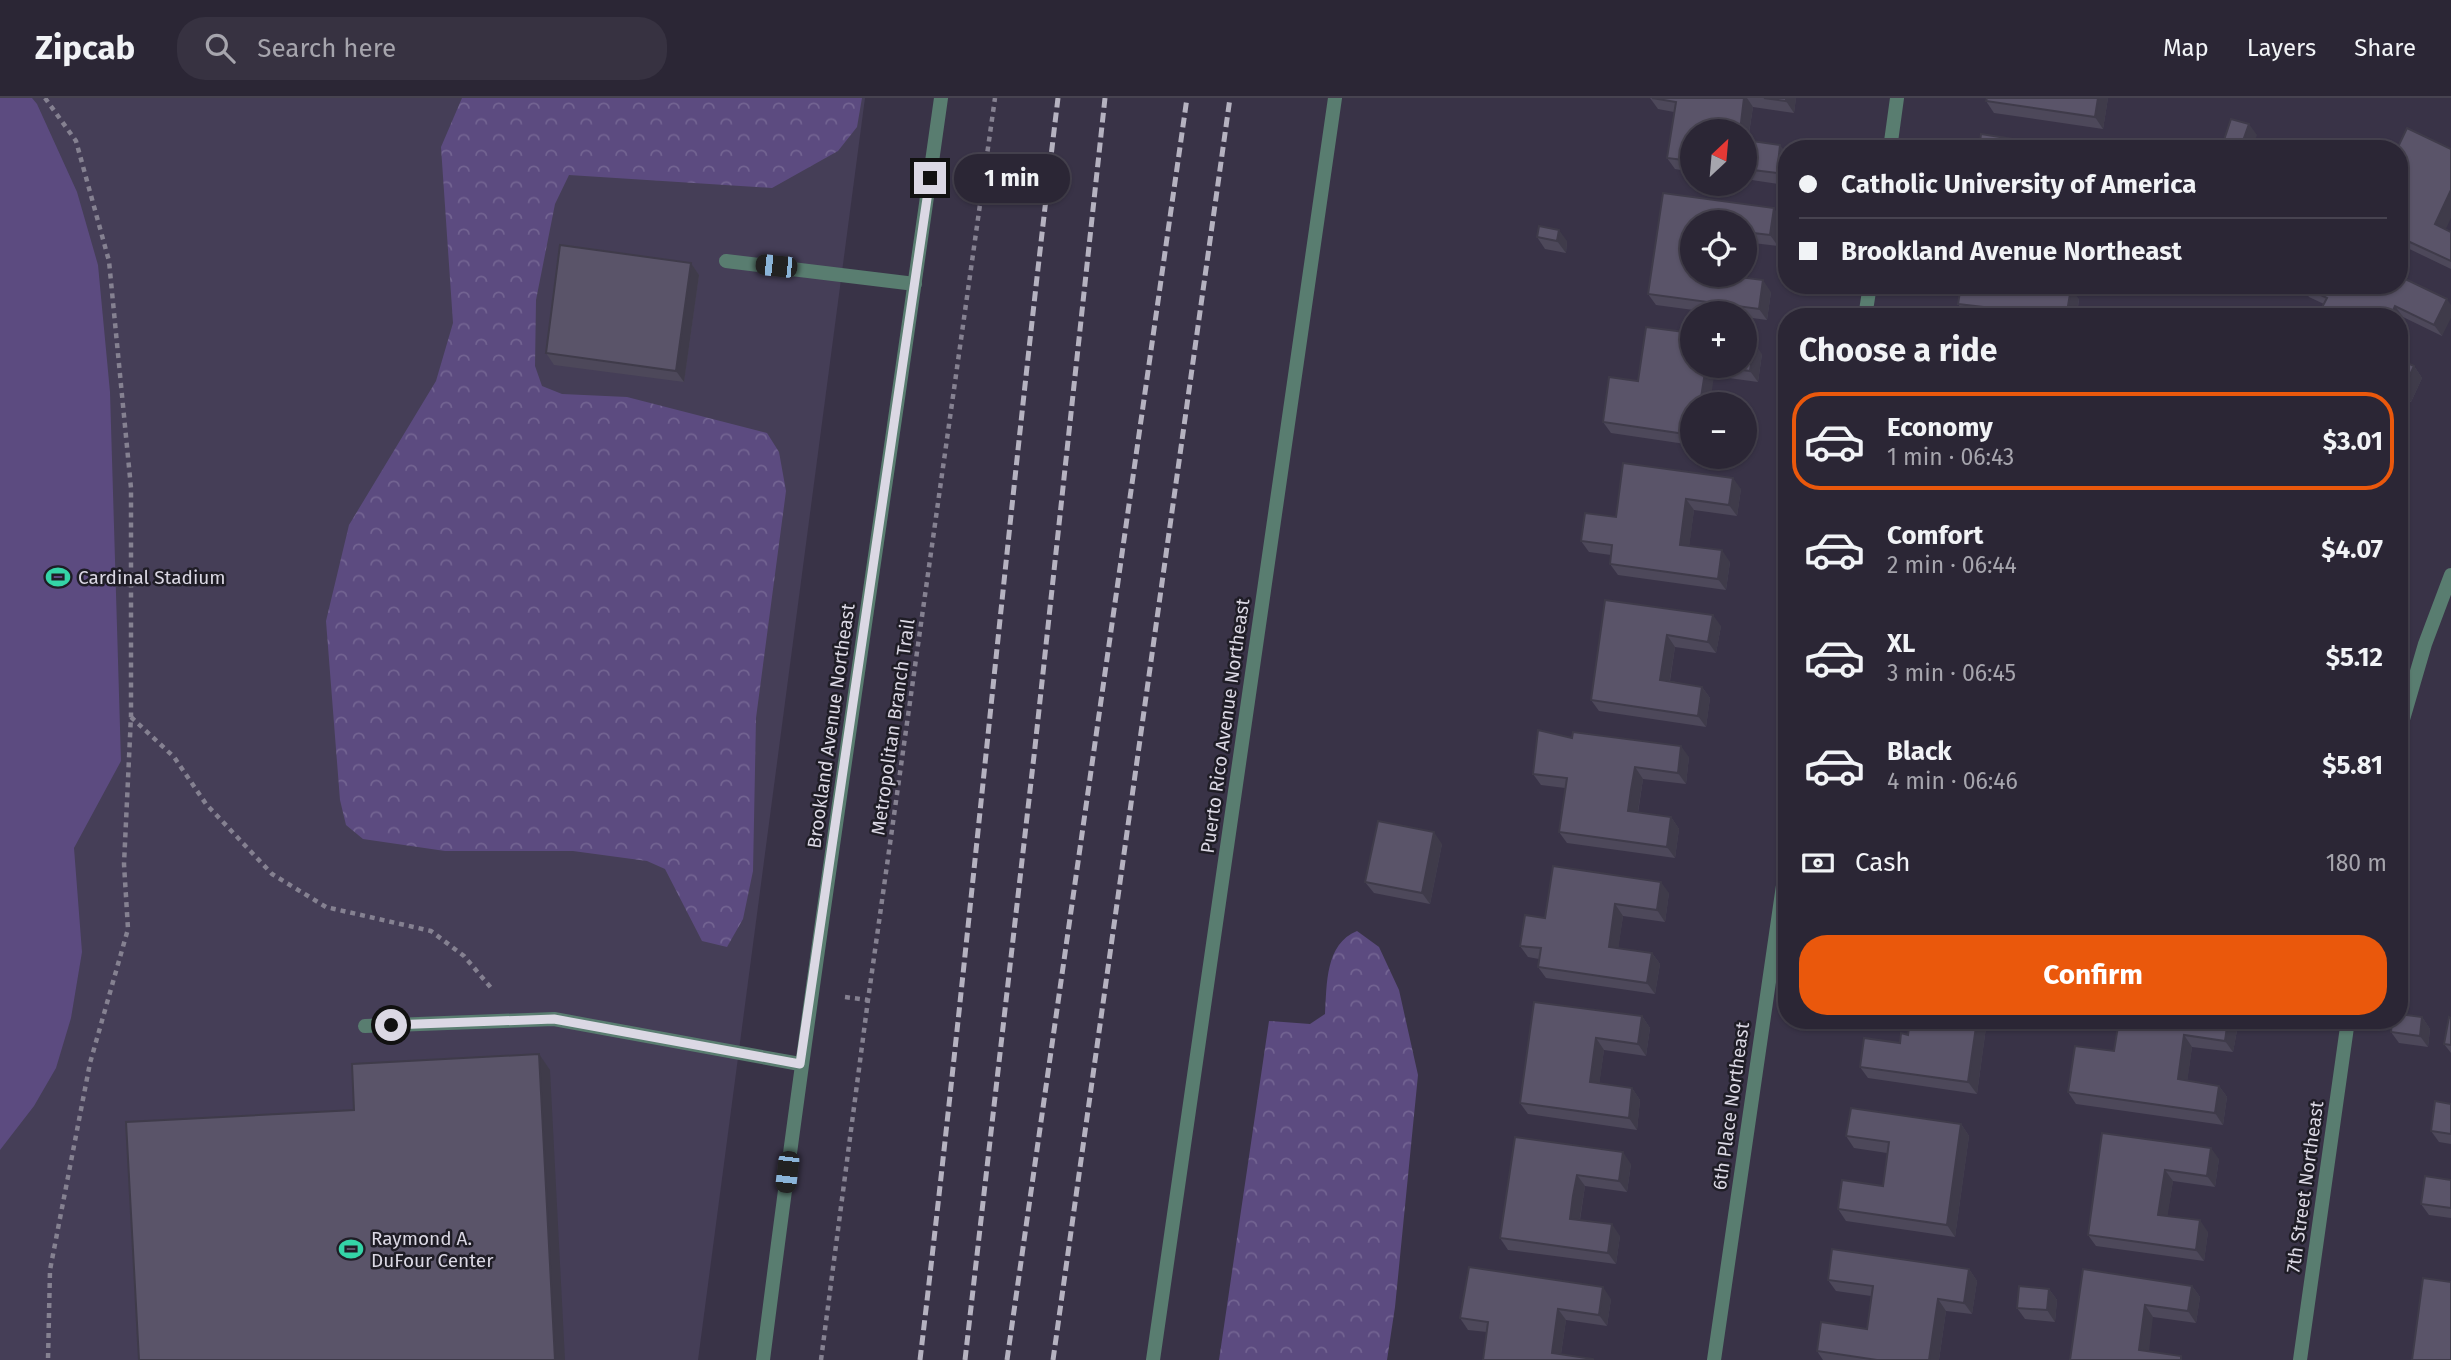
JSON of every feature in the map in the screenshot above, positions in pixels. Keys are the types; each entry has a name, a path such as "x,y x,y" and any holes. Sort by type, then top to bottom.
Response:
{"street":[{"name":"Brookland Avenue Northeast","path":"763,1360 800,1064 941,98"},
{"name":"Puerto Rico Avenue Northeast","path":"1153,1360 1335,98"},
{"path":"1891,140 1897,98"},
{"path":"726,261 915,284"},
{"path":"2408,702 2425,644 2451,575"},
{"name":"6th Place Northeast","path":"1714,1360 1778,920"},
{"path":"365,1026 554,1019 800,1064"},
{"name":"7th Street Northeast","path":"2300,1360 2347,1029"}],"path":[{"path":"45,98 76,141 109,261 131,488 131,716 124,864 128,929 90,1063 52,1258 48,1360"},
{"name":"Metropolitan Branch Trail","path":"821,1360 866,1014 995,98"},
{"path":"131,716 174,757 206,804 272,874 326,907 430,931 464,956 519,1020"}],"shaded area":[{"path":"0,98 865,98 698,1360 0,1360"}],"green space":[{"name":"Cardinal Stadium","path":"0,98 32,98 37,104 77,192 98,265 110,392 121,761 74,848 82,952 71,1018 56,1068 34,1106 0,1150"},
{"path":"462,98 862,98 857,127 838,151 772,188 569,175 555,204 536,300 535,366 542,386 562,394 627,397 767,433 779,452 786,491 756,718 753,871 743,919 727,947 702,941 665,869 647,861 573,851 445,851 363,839 346,825 340,800 326,621 349,525 436,381 453,323 441,147"},
{"path":"1357,931 1379,947 1399,990 1418,1075 1395,1307 1387,1360 1219,1360 1269,1021 1310,1024 1325,1014 1333,955 1347,937"}],"building":[{"path":"1652,98 1744,98 1741,119 1680,119 1680,160 1667,158 1676,102"},
{"path":"1764,98 1786,98 1786,101"},
{"path":"1987,98 2098,98 2095,117 1986,101"},
{"path":"2231,119 2249,124 2243,140 2224,140"},
{"path":"2407,128 2451,149 2451,190 2435,224 2451,232 2451,261 2408,241 2408,140 2401,140"},
{"path":"1981,134 2019,140 1980,140"},
{"path":"1757,142 1778,145 1777,173 1757,170"},
{"path":"1663,193 1774,208 1770,235 1757,233 1757,210 1680,210 1680,287 1757,287 1757,279 1763,280 1759,309 1757,301 1700,301 1648,294"},
{"path":"1539,226 1559,230 1557,241 1537,237"},
{"path":"560,245 691,263 676,371 546,353"},
{"path":"2408,280 2447,299 2434,325 2408,312 2408,308 2395,306 2322,308 2327,298 2319,294 2408,294"},
{"path":"1960,294 2070,294 2068,306 2085,308 1993,308 1958,304"},
{"path":"1646,327 1680,331 1680,378 1704,378 1702,392 1680,392 1680,433 1603,422 1609,377 1638,381"},
{"path":"2408,363 2414,366 2408,379"},
{"path":"1623,463 1733,478 1729,505 1686,499 1680,545 1722,550 1718,579 1610,564 1612,545 1581,541 1585,513 1616,517"},
{"path":"1605,600 1713,615 1708,642 1667,635 1660,680 1702,687 1698,716 1591,700"},
{"path":"1538,730 1572,738 1573,732 1681,746 1678,773 1635,767 1628,811 1671,817 1667,847 1559,832 1567,778 1533,774"},
{"path":"1378,821 1434,832 1422,893 1365,882"},
{"path":"1553,866 1661,882 1657,910 1615,904 1609,947 1652,953 1647,983 1538,967 1541,948 1520,946 1525,915 1545,918"},
{"path":"1534,1002 1642,1016 1638,1044 1596,1038 1590,1082 1632,1088 1629,1118 1520,1103"},
{"path":"2408,1015 2422,1017 2420,1036 2391,1032 2391,1029 2408,1029"},
{"path":"2449,1017 2451,1018 2451,1045 2444,1044"},
{"path":"1909,1029 1976,1029 1968,1082 1860,1067 1864,1038 1900,1043 1901,1033 1908,1035"},
{"path":"2118,1029 2227,1029 2225,1041 2184,1035 2178,1079 2219,1086 2215,1113 2068,1092 2075,1046 2114,1051"},
{"name":"Raymond A. DuFour Center","path":"539,1054 555,1360 139,1360 126,1122 354,1110 352,1064"},
{"path":"2435,1101 2451,1104 2451,1134 2431,1131"},
{"path":"1851,1108 1961,1124 1947,1225 1838,1209 1842,1180 1883,1186 1889,1142 1846,1136"},
{"path":"2102,1133 2211,1148 2207,1176 2165,1170 2158,1215 2200,1220 2196,1250 2088,1235"},
{"path":"1515,1137 1623,1152 1619,1181 1577,1175 1573,1196 1570,1219 1612,1224 1608,1253 1500,1238"},
{"path":"2425,1176 2451,1180 2451,1208 2421,1204"},
{"path":"1832,1249 1969,1269 1964,1303 1938,1299 1929,1360 1877,1360 1817,1351 1821,1322 1867,1329 1873,1286 1828,1280"},
{"path":"1469,1267 1603,1287 1599,1315 1558,1309 1552,1353 1593,1360 1483,1360 1488,1322 1460,1318"},
{"path":"2083,1269 2192,1286 2188,1311 2145,1305 2139,1350 2181,1356 2181,1360 2070,1360"},
{"path":"2423,1278 2451,1282 2451,1360 2412,1360"},
{"path":"2019,1286 2049,1289 2047,1310 2017,1308"}],"railway":[{"path":"920,1360 1058,98"},
{"path":"965,1360 1105,98"},
{"path":"1007,1360 1187,98"},
{"path":"1053,1360 1230,98"}],"place":[{"name":"Cardinal Stadium","path":"58,577"},
{"name":"Raymond A. DuFour Center","path":"351,1249"}],"route":[{"path":"391,1025 554,1019 800,1064 930,178"}]}
